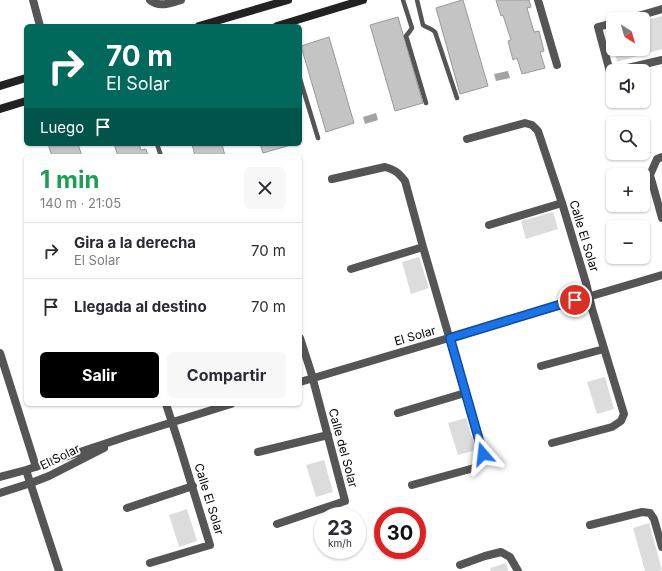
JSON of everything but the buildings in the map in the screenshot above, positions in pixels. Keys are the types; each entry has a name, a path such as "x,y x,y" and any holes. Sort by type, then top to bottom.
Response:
{"street":[{"path":"33,0 39,24"},
{"path":"150,0 167,5 181,0"},
{"path":"206,24 288,0"},
{"path":"284,24 363,0"},
{"path":"538,0 557,65"},
{"path":"650,13 662,9"},
{"path":"606,25 598,27 608,64"},
{"path":"645,64 662,60"},
{"path":"0,86 24,79"},
{"path":"0,109 24,102"},
{"name":"Calle El Solar","path":"467,139 525,123 532,125 538,131 562,203 624,414 620,421 612,427 552,443"},
{"path":"662,157 657,159 650,175 662,218"},
{"path":"332,179 385,167 398,172 405,181 483,454 481,462 474,468 412,485"},
{"path":"489,225 562,203"},
{"path":"351,269 423,247"},
{"name":"El Solar","path":"302,381 662,275"},
{"path":"302,345 312,378"},
{"path":"541,366 604,349"},
{"path":"0,353 36,467"},
{"name":"Calle del Solar","path":"277,524 345,501 312,378"},
{"path":"398,413 465,393"},
{"name":"Calle El Solar","path":"150,563 210,545 167,406"},
{"name":"El Solar","path":"0,477 36,467 224,406"},
{"path":"258,452 328,435"},
{"name":"El Solar","path":"0,493 49,476 128,436"},
{"path":"26,470 59,571"},
{"path":"127,508 192,486"},
{"path":"590,525 642,512 650,513 654,519 662,547"},
{"path":"460,565 501,552 510,557 518,571"}],"lane":[{"path":"403,0 412,28 406,36 426,103"},
{"path":"417,0 423,25 436,32 457,98"},
{"path":"302,86 318,138"}],"shaded area":[{"path":"662,16 662,49 650,52 650,19"},
{"path":"616,56 638,56 617,62"},
{"path":"508,71 510,78 496,81 494,74"},
{"path":"376,113 378,120 365,124 363,117"},
{"path":"553,212 558,229 526,239 521,221"},
{"path":"419,257 429,288 411,294 402,262"},
{"path":"605,377 614,409 597,414 587,382"},
{"path":"466,418 476,450 458,455 448,423"},
{"path":"324,460 333,492 316,497 306,465"},
{"path":"187,509 197,541 179,547 169,515"},
{"path":"649,523 662,570 659,571 645,571 633,528"},
{"path":"506,563 508,571 491,571 490,568"}],"route":[{"path":"483,454 450,338 575,300"}]}
